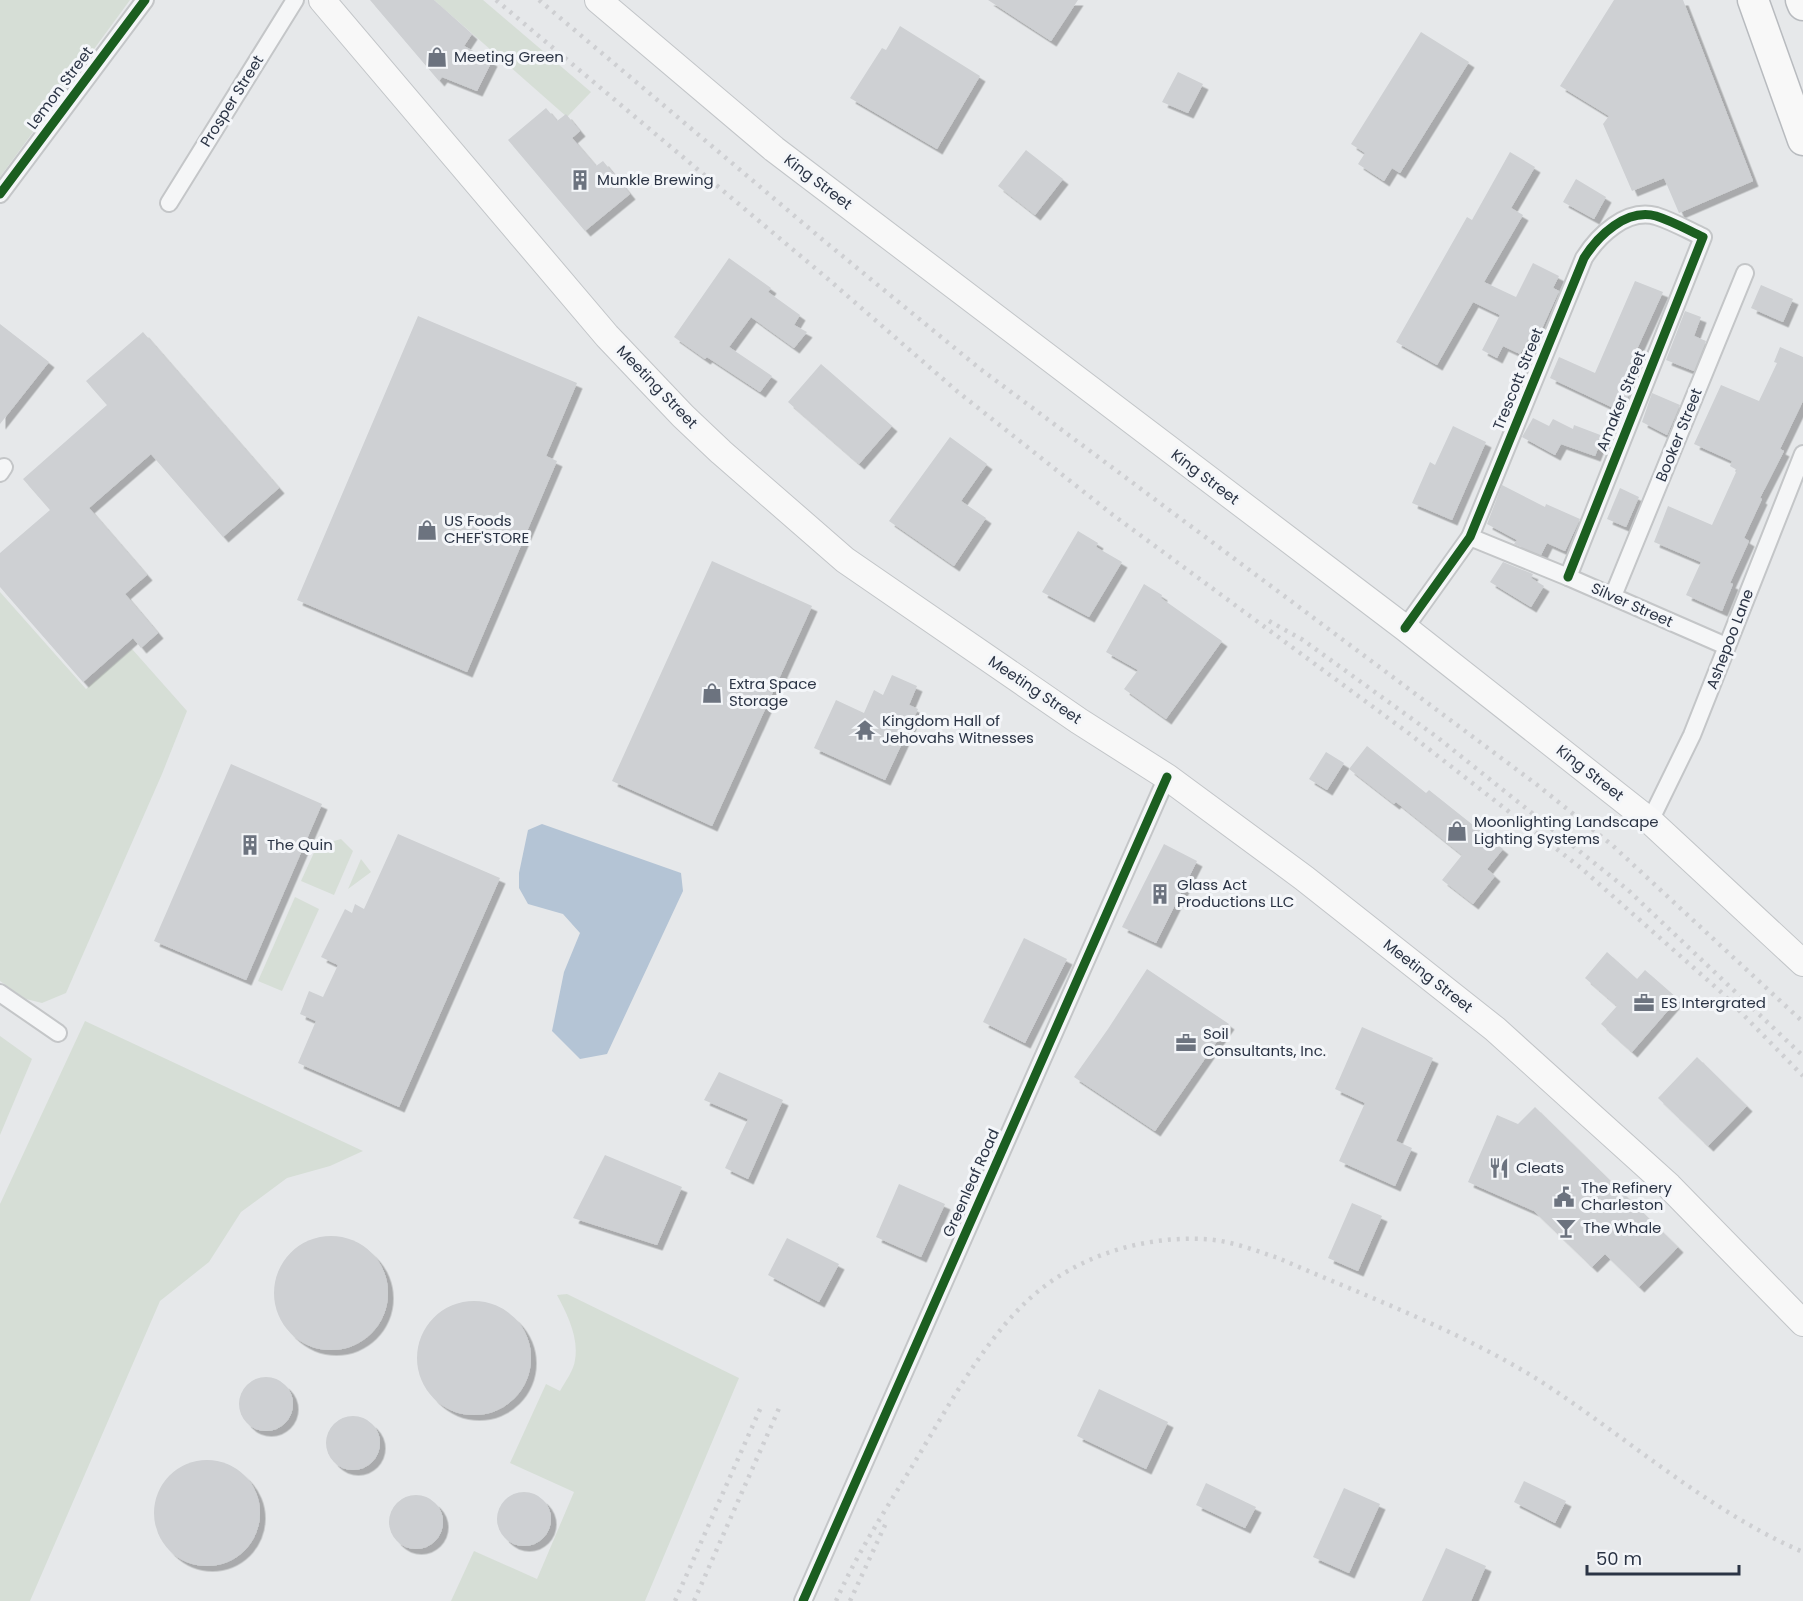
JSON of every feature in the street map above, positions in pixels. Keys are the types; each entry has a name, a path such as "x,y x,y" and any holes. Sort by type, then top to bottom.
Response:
{"highway":[{"path":"1754,0 1803,140"},
{"path":"1801,0 1803,5"}],"main road":[{"name":"Meeting Street","path":"322,0 607,336 683,416 721,452 845,560 1079,721 1167,777 1304,878 1505,1037 1669,1186 1803,1323"},
{"name":"King Street","path":"598,0 774,149 1405,628 1650,821 1803,963"}],"street":[{"name":"Lemon Street","path":"0,194 145,0"},
{"name":"Prosper Street","path":"169,203 295,0"},
{"name":"Trescott Street","path":"1405,628 1470,537 1584,258 1593,243 1615,225 1639,216 1654,216 1703,237"},
{"name":"Amaker Street","path":"1568,577 1703,237"},
{"name":"Booker Street","path":"1613,596 1745,273"},
{"name":"Ashepoo Lane","path":"1650,821 1680,762 1803,454"},
{"name":"Silver Street","path":"1470,537 1726,646"},
{"name":"Greenleaf Road","path":"803,1601 1167,777"},
{"path":"0,993 58,1033"}],"shaded area":[{"path":"0,0 130,0 0,177"},
{"path":"434,0 483,0 591,92 567,117"},
{"path":"0,592 86,689 132,649 187,711 162,774 66,993 42,1003 26,999 0,981"},
{"path":"341,839 353,851 334,895 301,881 317,846"},
{"path":"361,859 371,872 348,889"},
{"path":"295,897 319,909 282,991 258,981"},
{"path":"85,1021 363,1151 330,1166 287,1178 241,1212 209,1262 160,1301 30,1601 0,1601 0,1204"},
{"path":"0,1036 32,1059 0,1135"},
{"path":"567,1294 739,1378 645,1601 451,1601 474,1551 537,1579 574,1492 510,1463 546,1384 560,1391 573,1368 576,1351 574,1334 557,1295"}],"water":[{"path":"542,824 681,873 683,891 607,1054 580,1059 552,1031 564,972 580,933 563,914 528,904 519,888 519,873 528,830"}],"building":[{"name":"Meeting Green","path":"370,0 434,0 472,34 464,46 492,61 477,91 442,77 439,81"},
{"path":"988,0 1078,0 1051,41"},
{"path":"1614,0 1683,0 1753,181 1679,213 1664,178 1632,191 1603,124 1609,116 1560,86"},
{"path":"900,26 980,76 937,149 850,98 882,48 886,50"},
{"path":"1421,32 1469,62 1400,173 1392,168 1384,181 1358,164 1365,153 1351,144"},
{"path":"1178,72 1203,84 1188,113 1162,102"},
{"name":"Munkle Brewing","path":"546,108 557,121 566,114 580,131 572,138 596,166 603,161 630,194 585,231 508,140"},
{"path":"1026,150 1063,179 1035,215 998,186"},
{"path":"1510,152 1535,167 1511,208 1523,215 1484,282 1516,297 1533,263 1559,276 1553,288 1559,291 1540,333 1533,330 1520,354 1503,346 1497,358 1482,350 1500,315 1473,302 1437,365 1396,342 1467,217 1472,220"},
{"path":"1576,179 1606,197 1594,219 1563,202"},
{"path":"729,258 771,288 768,292 800,315 794,325 807,332 794,348 751,317 729,347 772,376 760,392 707,357 705,359 674,337"},
{"path":"1635,281 1663,292 1622,382 1632,387 1622,412 1550,378 1559,357 1595,373"},
{"path":"1761,285 1793,299 1783,322 1751,308"},
{"path":"1685,311 1701,317 1694,336 1706,341 1694,371 1666,360"},
{"name":"US Foods CHEF'STORE","path":"418,316 577,383 546,456 557,461 467,672 297,600"},
{"path":"0,324 49,362 0,424"},
{"path":"143,332 279,488 223,537 151,454 89,508 147,575 125,594 158,633 141,648 133,638 83,682 0,587 0,553 50,510 23,479 107,405 86,381"},
{"path":"1780,347 1803,357 1803,401 1780,449 1784,451 1760,498 1762,499 1744,538 1749,541 1730,583 1733,584 1722,611 1686,595 1701,562 1654,542 1668,506 1712,525 1737,470 1730,466 1732,461 1694,444 1721,385 1759,401 1777,363 1774,362"},
{"path":"821,364 892,426 859,464 788,402"},
{"path":"1652,393 1680,405 1667,435 1642,422"},
{"path":"1533,418 1549,426 1553,419 1573,429 1574,425 1603,436 1595,456 1561,444 1555,455 1522,437"},
{"path":"1453,426 1486,442 1452,520 1412,503 1430,462 1435,465"},
{"path":"950,437 987,464 961,501 986,518 954,566 889,521"},
{"path":"1502,485 1545,507 1546,504 1580,519 1565,551 1547,543 1541,555 1514,544 1517,540 1487,524"},
{"path":"1620,488 1639,497 1626,527 1607,519"},
{"path":"1078,531 1098,543 1096,547 1122,562 1089,617 1042,592"},
{"name":"Extra Space Storage","path":"712,561 812,606 712,826 612,781"},
{"path":"1503,562 1533,574 1531,578 1544,586 1531,607 1490,582"},
{"path":"1144,584 1222,641 1166,719 1124,689 1138,670 1106,652"},
{"name":"Kingdom Hall of Jehovahs Witnesses","path":"892,675 917,686 909,705 918,709 885,780 814,748 836,700 864,713 874,690 883,695"},
{"name":"Moonlighting Landscape Lighting Systems","path":"1367,746 1426,793 1429,790 1503,849 1487,869 1495,876 1473,904 1442,880 1462,855 1396,802 1394,804 1349,769"},
{"path":"1326,752 1344,763 1327,790 1309,779"},
{"name":"The Quin","path":"231,764 322,804 246,980 154,941"},
{"path":"398,834 500,878 399,1107 298,1063 316,1021 300,1014 309,991 323,997 338,965 321,957 345,909 352,913 355,904 364,909"},
{"name":"Glass Act Productions LLC","path":"1164,844 1197,861 1156,943 1122,927"},
{"path":"1024,938 1067,959 1025,1043 983,1022"},
{"name":"ES Intergrated","path":"1607,952 1637,979 1645,970 1678,999 1632,1052 1601,1024 1617,1006 1585,978"},
{"name":"Soil Consultants, Inc.","path":"1147,969 1229,1024 1155,1131 1074,1077"},
{"path":"1362,1027 1433,1058 1396,1141 1412,1148 1395,1186 1339,1161 1365,1103 1335,1089"},
{"path":"1697,1057 1747,1106 1708,1146 1658,1098"},
{"path":"719,1072 783,1100 748,1179 725,1168 748,1119 704,1100"},
{"name":"The Refinery Charleston","path":"1535,1107 1678,1247 1639,1287 1605,1254 1592,1267 1534,1211 1468,1182 1497,1115 1518,1124"},
{"path":"605,1155 682,1187 657,1245 573,1218"},
{"path":"899,1184 945,1204 921,1257 876,1237"},
{"path":"1352,1203 1382,1216 1358,1271 1328,1258"},
{"path":"331,1236 353,1240 371,1253 384,1271 388,1293 384,1315 371,1333 353,1346 331,1350 309,1346 291,1333 278,1315 274,1293 278,1271 291,1253 309,1240"},
{"path":"787,1238 839,1264 819,1302 768,1275"},
{"path":"474,1301 496,1305 514,1318 527,1336 531,1358 527,1380 514,1398 496,1411 474,1415 452,1411 434,1398 421,1380 417,1358 421,1336 434,1318 452,1305"},
{"path":"266,1377 276,1379 285,1385 291,1394 293,1404 291,1414 285,1423 276,1429 266,1431 256,1429 247,1423 241,1414 239,1404 241,1394 247,1385 256,1379"},
{"path":"1099,1389 1168,1422 1146,1469 1077,1436"},
{"path":"353,1416 363,1418 372,1424 378,1433 380,1443 378,1453 372,1462 363,1468 353,1470 343,1468 334,1462 328,1453 326,1443 328,1433 334,1424 343,1418"},
{"path":"207,1460 227,1464 244,1476 256,1493 260,1513 256,1533 244,1550 227,1562 207,1566 187,1562 170,1550 158,1533 154,1513 158,1493 170,1476 187,1464"},
{"path":"1524,1481 1566,1501 1555,1523 1514,1502"},
{"path":"1206,1483 1256,1507 1245,1528 1196,1505"},
{"path":"1344,1488 1380,1504 1349,1573 1313,1557"},
{"path":"524,1492 534,1494 543,1500 549,1509 551,1519 549,1529 543,1538 534,1544 524,1546 514,1544 505,1538 499,1529 497,1519 499,1509 505,1500 514,1494"},
{"path":"416,1495 426,1497 435,1503 441,1512 443,1522 441,1532 435,1541 426,1547 416,1549 406,1547 397,1541 391,1532 389,1522 391,1512 397,1503 406,1497"},
{"path":"1446,1548 1486,1566 1471,1601 1422,1601"}],"railway":[{"path":"496,0 828,279 958,392 1113,515 1407,732 1581,868 1721,992 1803,1076"},
{"path":"539,0 823,240 979,368 1536,784 1612,845 1803,1022"},
{"path":"1269,621 1303,640 1437,737 1628,890 1803,1056"},
{"path":"836,1601 865,1545 954,1396 995,1336 1025,1303 1043,1287 1085,1262 1131,1246 1179,1239 1222,1241 1278,1258 1410,1314 1507,1361 1570,1401 1700,1494 1767,1535 1803,1552"},
{"path":"694,1601 780,1406"},
{"path":"675,1601 761,1407"},
{"path":"850,1601 886,1523"}],"cycle path":[{"path":"0,194 145,0"},
{"path":"1405,628 1470,537 1584,258 1605,233 1624,220 1634,216 1656,216 1703,237 1568,577"},
{"path":"803,1601 1167,777"}],"place":[{"name":"Meeting Green","path":"437,57"},
{"name":"Munkle Brewing","path":"580,180"},
{"name":"US Foods CHEF'STORE","path":"427,530"},
{"name":"Extra Space Storage","path":"712,693"},
{"name":"Kingdom Hall of Jehovahs Witnesses","path":"865,730"},
{"name":"Moonlighting Landscape Lighting Systems","path":"1457,831"},
{"name":"The Quin","path":"250,845"},
{"name":"Glass Act Productions LLC","path":"1160,894"},
{"name":"ES Intergrated","path":"1644,1003"},
{"name":"Soil Consultants, Inc.","path":"1186,1043"},
{"name":"Cleats","path":"1499,1168"},
{"name":"The Refinery Charleston","path":"1564,1197"},
{"name":"The Whale","path":"1566,1228"}]}
